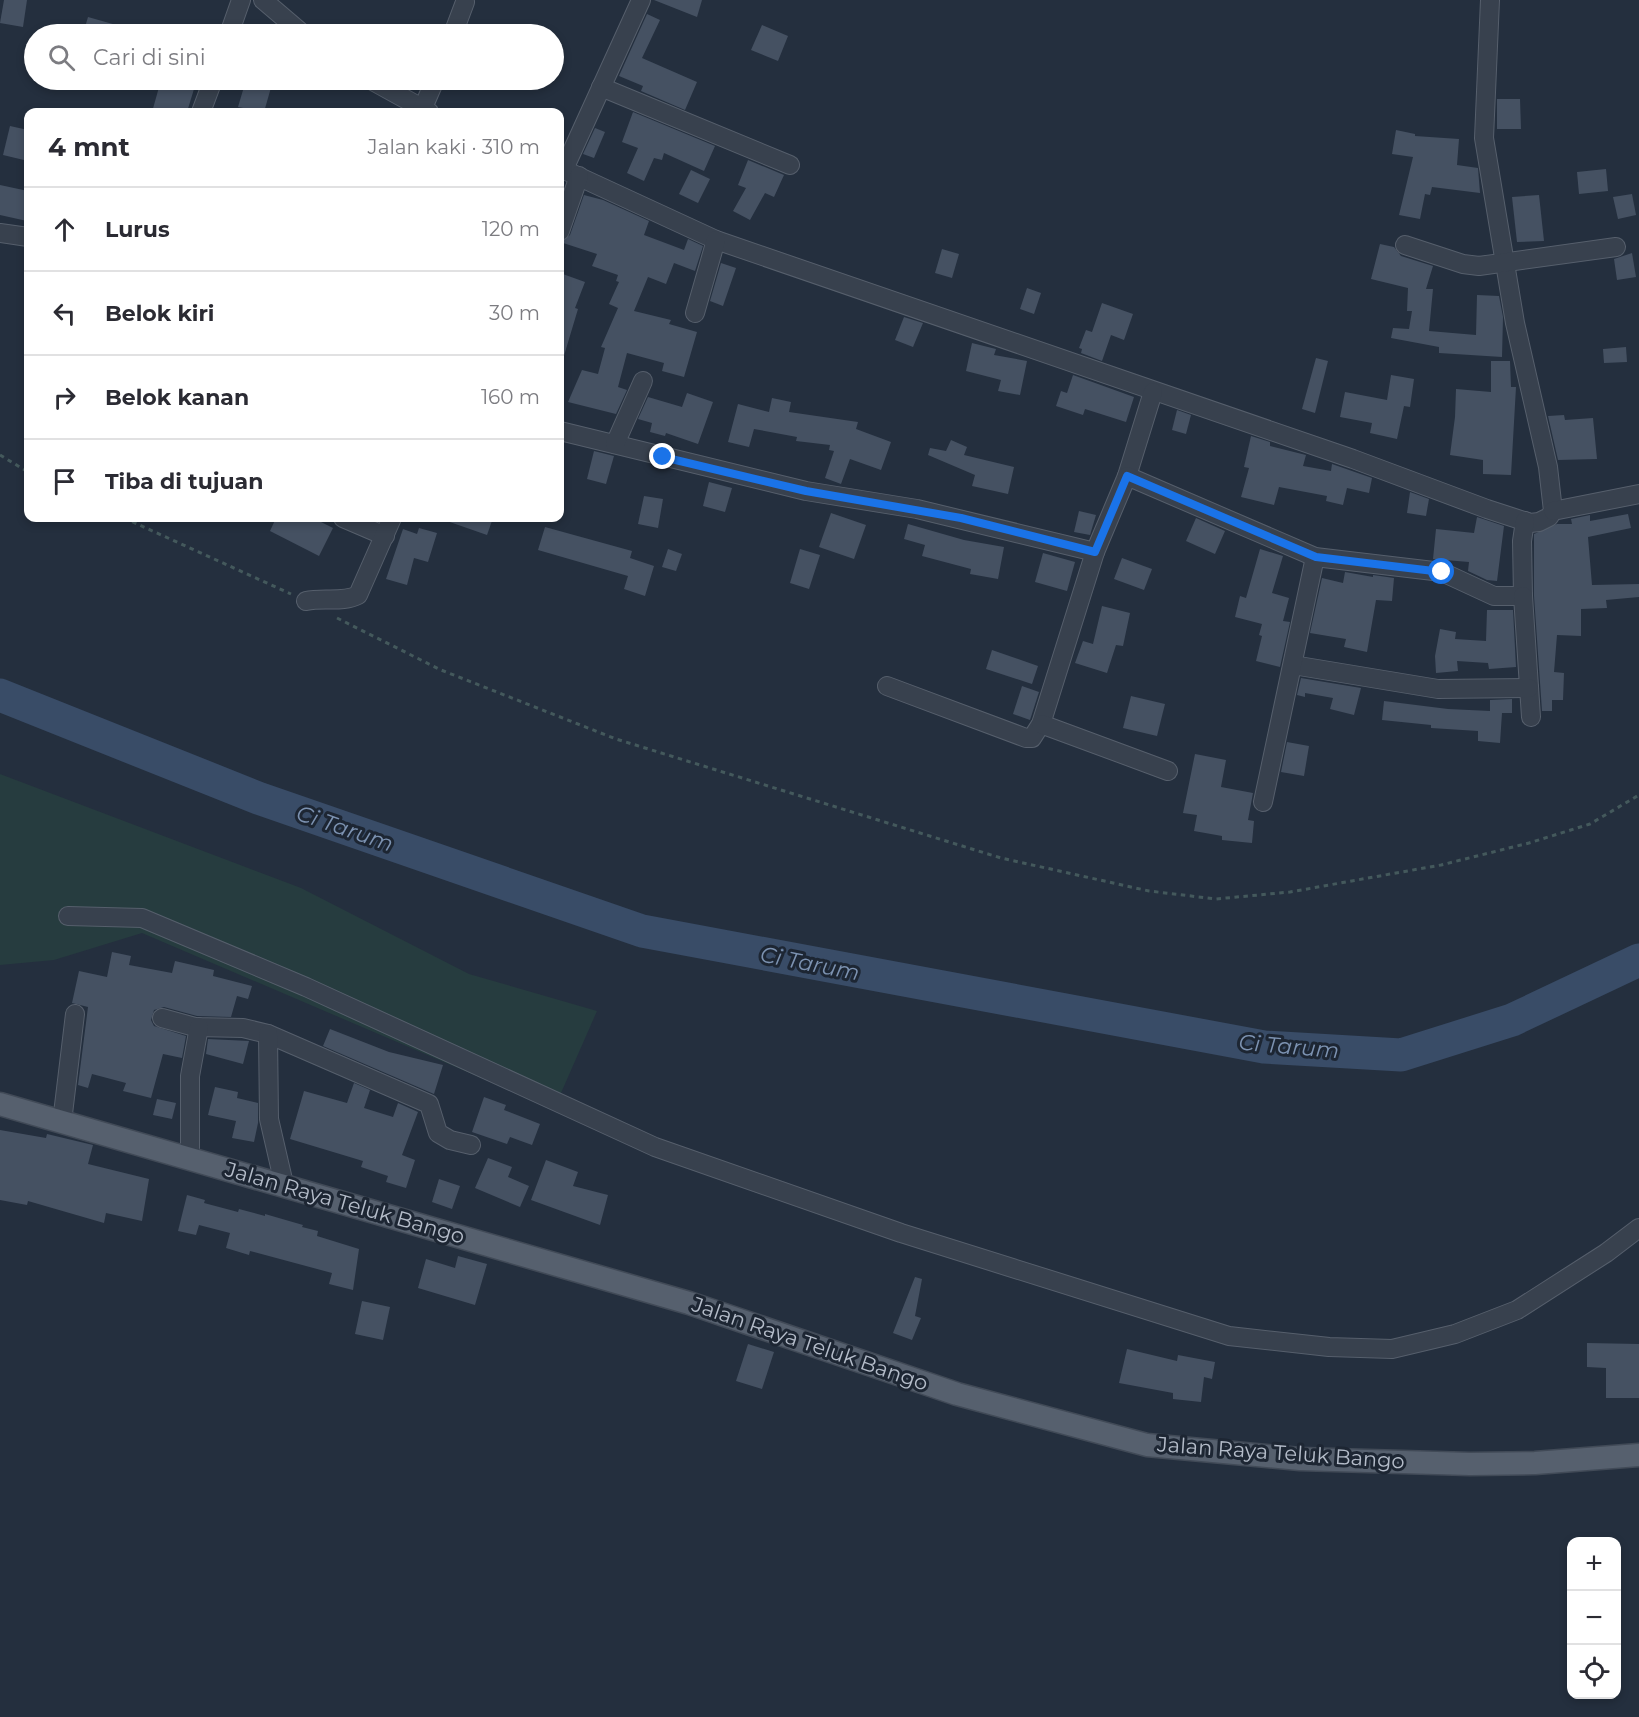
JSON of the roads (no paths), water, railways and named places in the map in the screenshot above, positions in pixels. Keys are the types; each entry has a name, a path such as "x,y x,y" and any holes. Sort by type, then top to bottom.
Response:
{"main road":[{"name":"Jalan Raya Teluk Bango","path":"0,1104 284,1184 689,1303 957,1394 1147,1445 1300,1459 1470,1464 1534,1463 1639,1455"}],"street":[{"path":"233,24 241,0"},
{"path":"263,0 291,24"},
{"path":"564,197 567,171 601,87 641,0"},
{"path":"1490,0 1484,138 1515,323 1548,467 1553,511"},
{"path":"457,24 465,2"},
{"path":"601,87 790,165"},
{"path":"202,108 209,90"},
{"path":"388,90 420,108"},
{"path":"426,108 432,90"},
{"path":"567,171 681,226 716,240 1525,521 1544,520 1553,511 1639,494"},
{"path":"0,233 24,236"},
{"path":"695,313 716,240"},
{"path":"1405,245 1470,266 1616,247"},
{"path":"615,444 643,381"},
{"path":"887,687 1026,738 1035,736 1041,724 1095,552 1127,476 1153,392"},
{"path":"564,432 806,491 961,518 1095,552"},
{"path":"1127,476 1316,557 1442,572 1494,596 1523,596"},
{"path":"1525,521 1522,542 1523,596 1531,717"},
{"path":"352,522 385,536"},
{"path":"306,601 320,597 351,599 358,595 390,522"},
{"path":"1263,802 1316,557"},
{"path":"1293,665 1438,689 1529,688"},
{"path":"1041,724 1168,771"},
{"path":"68,916 142,918 306,987 655,1148 901,1233 1229,1336 1329,1347 1392,1349 1455,1334 1517,1311 1606,1253 1639,1228"},
{"path":"62,1122 75,1014"},
{"path":"162,1018 199,1027 243,1028 268,1034 429,1104 438,1133 450,1140 471,1145"},
{"path":"190,1159 190,1076 199,1027"},
{"path":"268,1034 270,1119 284,1184"}],"waterway":[{"name":"Ci Tarum","path":"0,695 258,798 642,931 1264,1047 1401,1055 1512,1020 1639,960"}]}
